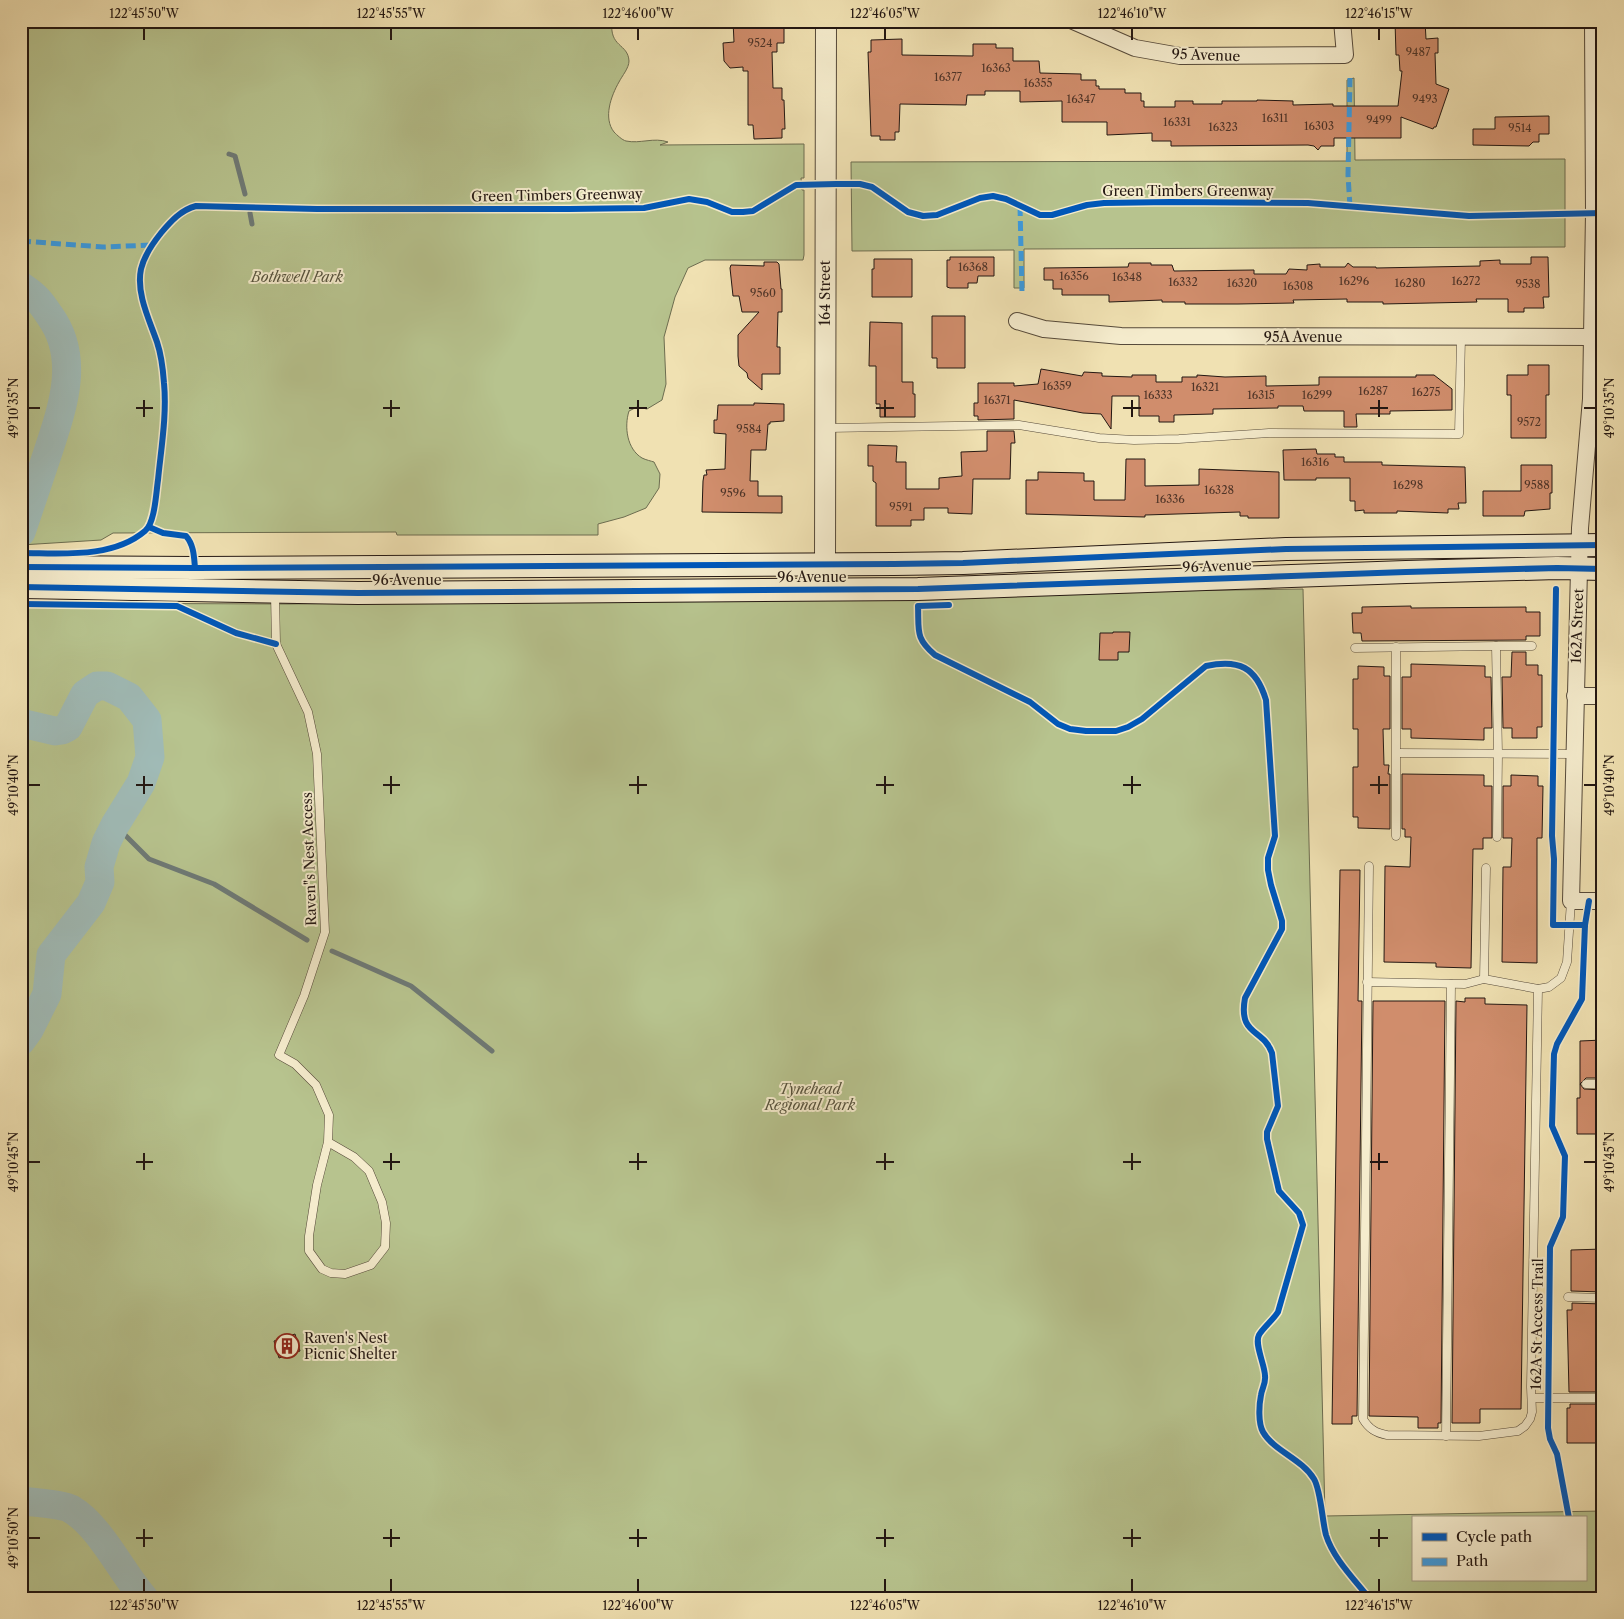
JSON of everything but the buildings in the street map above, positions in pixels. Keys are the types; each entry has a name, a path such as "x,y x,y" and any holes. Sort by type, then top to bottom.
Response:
{"main road":[{"name":"96 Avenue","path":"21,587 57,577 963,563 1286,550 1603,545"},
{"path":"788,589 825,565"},
{"name":"96 Avenue","path":"21,568 57,577 274,592 358,593 918,589 1396,572 1603,569"}],"street":[{"name":"164 Street","path":"825,565 826,21"},
{"name":"95 Avenue","path":"1073,21 1135,48 1180,56 1345,55 1342,21"},
{"name":"162A Street","path":"1571,901 1579,569 1590,415 1594,213 1594,21"},
{"name":"95A Avenue","path":"1017,321 1044,329 1121,336 1591,337"},
{"path":"1575,696 1603,696"},
{"path":"1571,901 1603,901"}],"lane":[{"path":"824,428 1019,425 1099,438 1134,440 1269,433 1459,434 1462,337"},
{"name":"Raven\"s Nest Access","path":"274,592 276,644 308,712 317,754 325,932 304,996 279,1055 295,1064 316,1085 329,1115 328,1142 317,1184 309,1236 309,1251 322,1269 331,1273 345,1274 371,1265 385,1247 386,1223 382,1202 370,1171 354,1157 328,1142"},
{"path":"1496,646 1498,754 1496,837"},
{"path":"1355,648 1532,646"},
{"path":"1396,647 1396,836"},
{"path":"1397,753 1574,754"},
{"path":"1369,866 1363,1419 1366,1425 1378,1434 1479,1436 1518,1431 1530,1419 1532,1412 1538,989"},
{"path":"1484,979 1486,868"},
{"path":"1368,982 1465,984 1484,979 1538,989 1549,987 1560,978 1566,968 1571,901"},
{"path":"1446,1436 1451,984"},
{"path":"1586,1084 1603,1084"},
{"path":"1568,1297 1603,1298"},
{"path":"1532,1398 1603,1398"}],"green space":[{"name":"Bothwell Park","path":"21,21 612,21 613,36 626,51 629,61 627,69 613,94 609,107 611,126 614,132 623,140 631,142 658,140 668,142 660,145 804,144 804,178 801,178 802,190 804,190 803,260 705,260 688,268 675,297 664,337 666,384 662,400 647,409 637,407 629,411 627,424 628,437 633,449 642,458 654,462 660,474 659,488 646,508 624,517 598,524 598,535 397,535 396,532 113,533 101,540 21,545"},
{"path":"1354,78 1355,160 1565,159 1565,247 1024,249 1024,288 1014,288 1014,250 852,251 851,162 1347,161 1347,80"},
{"name":"Tynehead Regional Park","path":"1303,589 1325,1516 1603,1511 1603,1598 21,1598 21,603 289,604"}],"waterway":[{"path":"229,154 235,156 245,194"},
{"path":"250,213 252,224"},
{"path":"21,286 34,296 50,316 59,332 65,349 67,367 63,402 58,420 21,532"},
{"path":"21,723 55,731 62,730 68,727 85,694 97,686 107,686 129,697 147,720 150,757 141,783 106,843 99,867 100,882 91,903 51,955 47,994 29,1030 21,1041"},
{"path":"115,825 149,859 214,884 307,940"},
{"path":"332,951 411,986 492,1051"},
{"path":"21,1501 67,1507 82,1517 101,1538 144,1598"}],"marked path":[{"path":"1350,78 1348,175 1350,207"},
{"path":"1020,206 1022,293"},
{"path":"21,241 103,247 151,245"}],"cycle path":[{"name":"Green Timbers Greenway","path":"21,553 69,553 102,550 132,540 148,527 156,500 165,395 160,352 147,315 140,287 141,269 149,250 165,229 181,213 196,206 317,209 644,208 689,199 707,202 732,212 743,212 753,211 796,185 860,184 872,187 908,212 923,216 937,215 980,198 993,196 1006,199 1040,215 1052,215 1087,205 1104,203 1170,202 1308,203 1469,216 1603,213"},
{"path":"149,527 163,533 186,536 192,547 195,568"},
{"path":"21,567 195,568 894,564 963,563 1286,549 1603,545"},
{"path":"21,587 358,593 918,589 1406,572 1557,568 1603,569"},
{"path":"1556,589 1552,836 1554,859 1553,925 1585,925"},
{"path":"21,604 177,606 236,633 276,644"},
{"path":"949,605 918,606 919,634 924,644 935,655 1030,702 1058,724 1070,729 1116,731 1128,727 1142,719 1206,666 1228,664 1245,668 1257,680 1262,689 1266,700 1275,836 1268,858 1268,870 1282,921 1282,929 1245,998 1244,1010 1248,1026 1263,1039 1272,1053 1278,1106 1267,1132 1267,1139 1279,1191 1299,1213 1303,1225 1278,1312 1261,1332 1258,1339 1265,1371 1259,1409 1261,1428 1274,1445 1303,1466 1314,1479 1329,1544 1369,1598"},
{"name":"162A St Access Trail","path":"1569,1516 1557,1454 1550,1439 1548,1428 1550,1247 1563,1217 1565,1156 1552,1126 1554,1054 1557,1044 1582,999 1585,925 1589,901"}],"place":[{"name":"Raven's Nest Picnic Shelter","path":"287,1346"}]}
